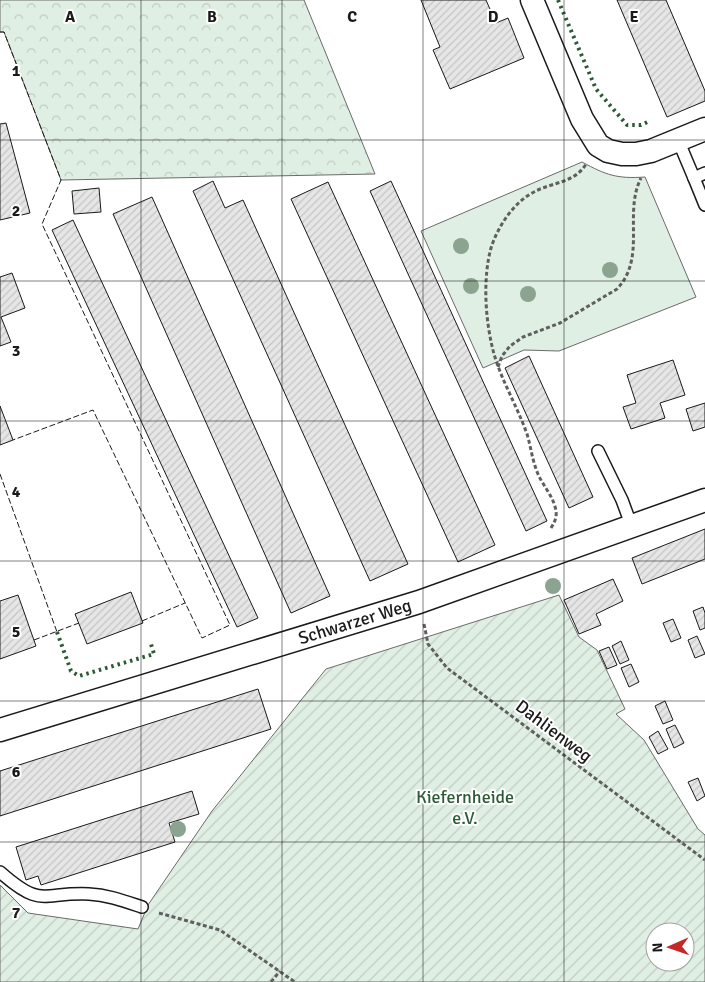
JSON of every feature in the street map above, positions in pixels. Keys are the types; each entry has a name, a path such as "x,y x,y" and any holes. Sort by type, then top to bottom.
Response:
{"street":[{"path":"532,0 582,119 598,145 608,151 622,154 651,151 705,129"},
{"name":"Schwarzer Weg","path":"0,730 418,602 705,500"}],"lane":[{"path":"678,140 704,199"},
{"path":"694,178 705,174"},
{"path":"598,451 622,500 632,527"},
{"path":"0,872 20,890 34,896 48,898 87,894 108,896 142,907"}],"path":[{"path":"551,556 548,539 556,520 555,505 538,475 530,452 528,436 504,386 491,345 486,275 491,248 500,227 526,197 535,191 575,177 581,172 598,145"},
{"path":"498,368 502,356 510,346 523,337 560,323 617,289 624,281 631,268 634,253 634,220 638,184 651,151"},
{"name":"Dahlienweg","path":"418,602 428,644 447,668 705,860"},
{"path":"142,907 220,930 295,982"},
{"path":"271,982 280,971"}],"green space":[{"path":"0,0 304,0 375,174 61,180 4,32 0,32"},
{"path":"582,162 612,175 645,177 696,297 559,351 524,350 483,368 421,231"},
{"name":"Kiefernheide e.V.","path":"559,595 579,637 597,650 625,709 616,714 644,740 698,829 705,835 705,982 0,982 0,885 28,913 138,929 148,905 212,811 326,669"}],"building":[{"path":"421,0 486,0 496,23 508,18 524,58 450,89 433,50 440,47"},
{"path":"617,0 666,0 705,91 705,101 667,117"},
{"path":"6,123 30,213 0,220 0,124"},
{"path":"213,181 225,208 243,200 408,564 370,581 193,191"},
{"path":"391,181 547,521 526,531 370,191"},
{"path":"328,182 495,545 458,562 291,199"},
{"path":"99,188 101,212 74,214 72,191"},
{"path":"152,197 330,596 291,613 113,214"},
{"path":"73,220 258,618 237,627 52,230"},
{"path":"12,273 25,308 1,317 11,342 0,346 0,277"},
{"path":"529,356 593,497 569,508 505,368"},
{"path":"673,360 685,395 660,403 665,418 631,429 623,407 636,403 627,375"},
{"path":"705,403 705,427 693,431 686,409"},
{"path":"0,406 13,440 0,445"},
{"path":"705,529 705,559 642,584 632,558"},
{"path":"613,579 623,601 596,614 601,625 579,634 564,600"},
{"path":"131,592 143,623 87,644 75,614"},
{"path":"18,595 36,646 0,659 0,601"},
{"path":"703,607 705,628 700,630 693,611"},
{"path":"673,619 681,638 671,642 663,623"},
{"path":"697,636 705,654 695,658 688,640"},
{"path":"621,641 629,660 620,664 612,646"},
{"path":"609,647 617,665 607,669 599,651"},
{"path":"631,664 639,682 629,687 621,668"},
{"path":"258,689 271,729 0,816 0,771"},
{"path":"665,701 673,720 663,724 655,706"},
{"path":"675,725 684,743 674,748 666,729"},
{"path":"658,731 668,749 658,754 649,737"},
{"path":"698,778 705,796 697,801 688,782"},
{"path":"192,791 199,814 169,823 175,842 41,885 38,876 26,880 16,847"}],"hedge":[{"path":"558,0 596,89 627,125 641,125 650,121"},
{"path":"57,632 71,671 79,676 154,654 151,644"}],"fence":[{"path":"0,32 4,32 61,180 42,224 230,625 202,638 93,410 13,440"},
{"path":"0,474 57,632"},
{"path":"142,621 185,603"},
{"path":"34,640 79,623"}]}
